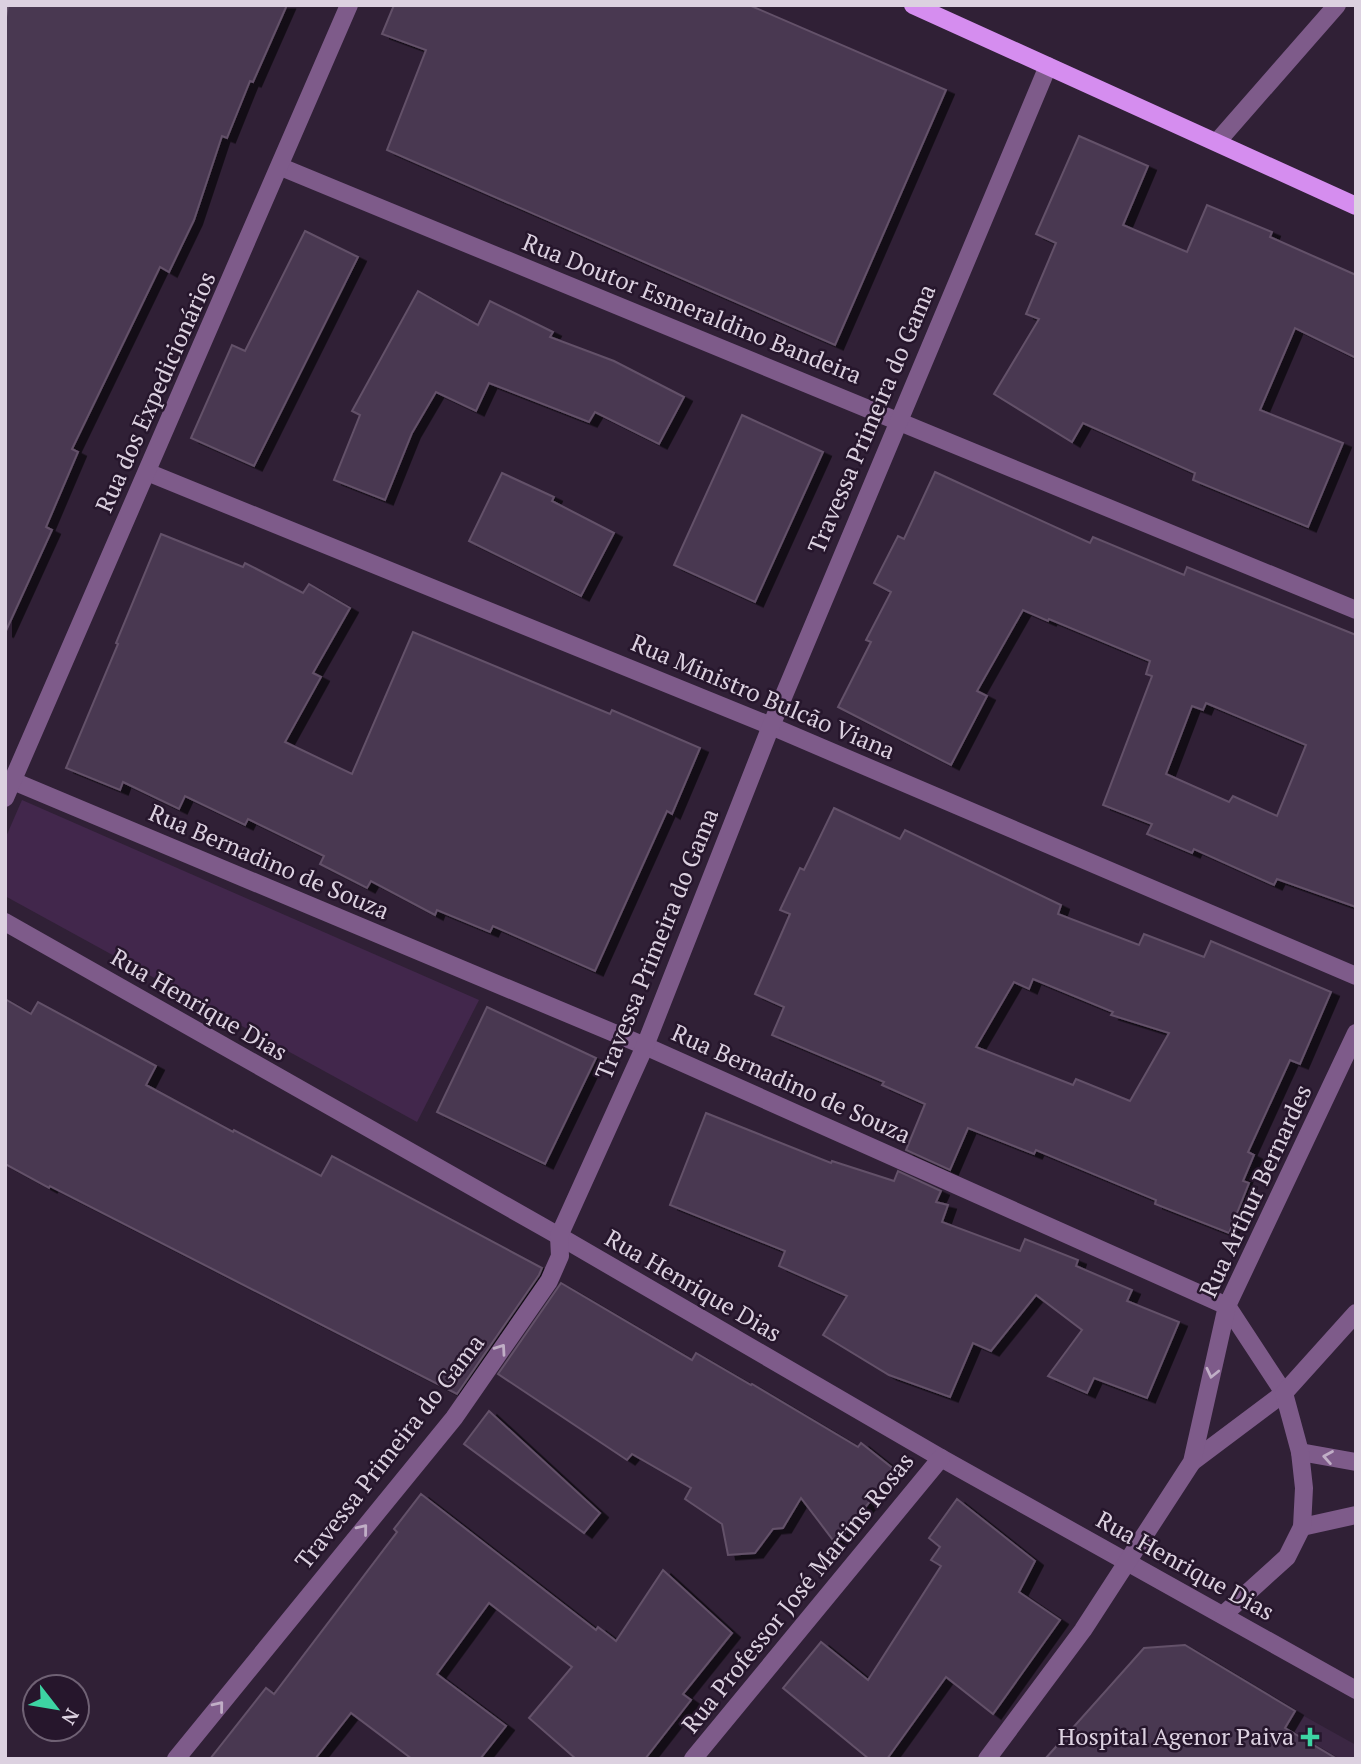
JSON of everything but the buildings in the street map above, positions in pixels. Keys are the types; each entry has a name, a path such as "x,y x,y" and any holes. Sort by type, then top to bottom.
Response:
{"main road":[{"path":"913,5 1356,206"}],"street":[{"name":"Rua dos Expedicionários","path":"5,798 349,5"},
{"path":"1217,142 1337,5"},
{"name":"Travessa Primeira do Gama","path":"176,1759 454,1418 549,1281 560,1256 559,1236 645,1046 771,726 1048,66"},
{"name":"Rua Doutor Esmeraldino Bandeira","path":"281,167 1356,610"},
{"name":"Rua Ministro Bulcão Viana","path":"147,472 771,726 1356,976"},
{"name":"Rua Bernadino de Souza","path":"13,781 645,1046 1227,1306"},
{"name":"Rua Henrique Dias","path":"5,922 559,1236 941,1458 1356,1690"},
{"name":"Rua Arthur Bernardes","path":"987,1759 1083,1630 1192,1462 1227,1306 1356,1033"},
{"path":"1223,1615 1287,1557 1302,1527 1304,1488 1300,1452 1284,1393 1227,1306"},
{"path":"1192,1462 1284,1393 1356,1313"},
{"path":"1300,1452 1356,1462"},
{"name":"Rua Professor José Martins Rosas","path":"693,1759 941,1458"},
{"path":"1302,1527 1356,1515"}],"shaded area":[{"path":"22,800 479,1000 417,1122 5,896 5,839"},
{"name":"Hospital Agenor Paiva","path":"1295,1711 1356,1745 1356,1759 1267,1759"}],"place":[{"name":"Hospital Agenor Paiva","path":"1310,1737"}]}
